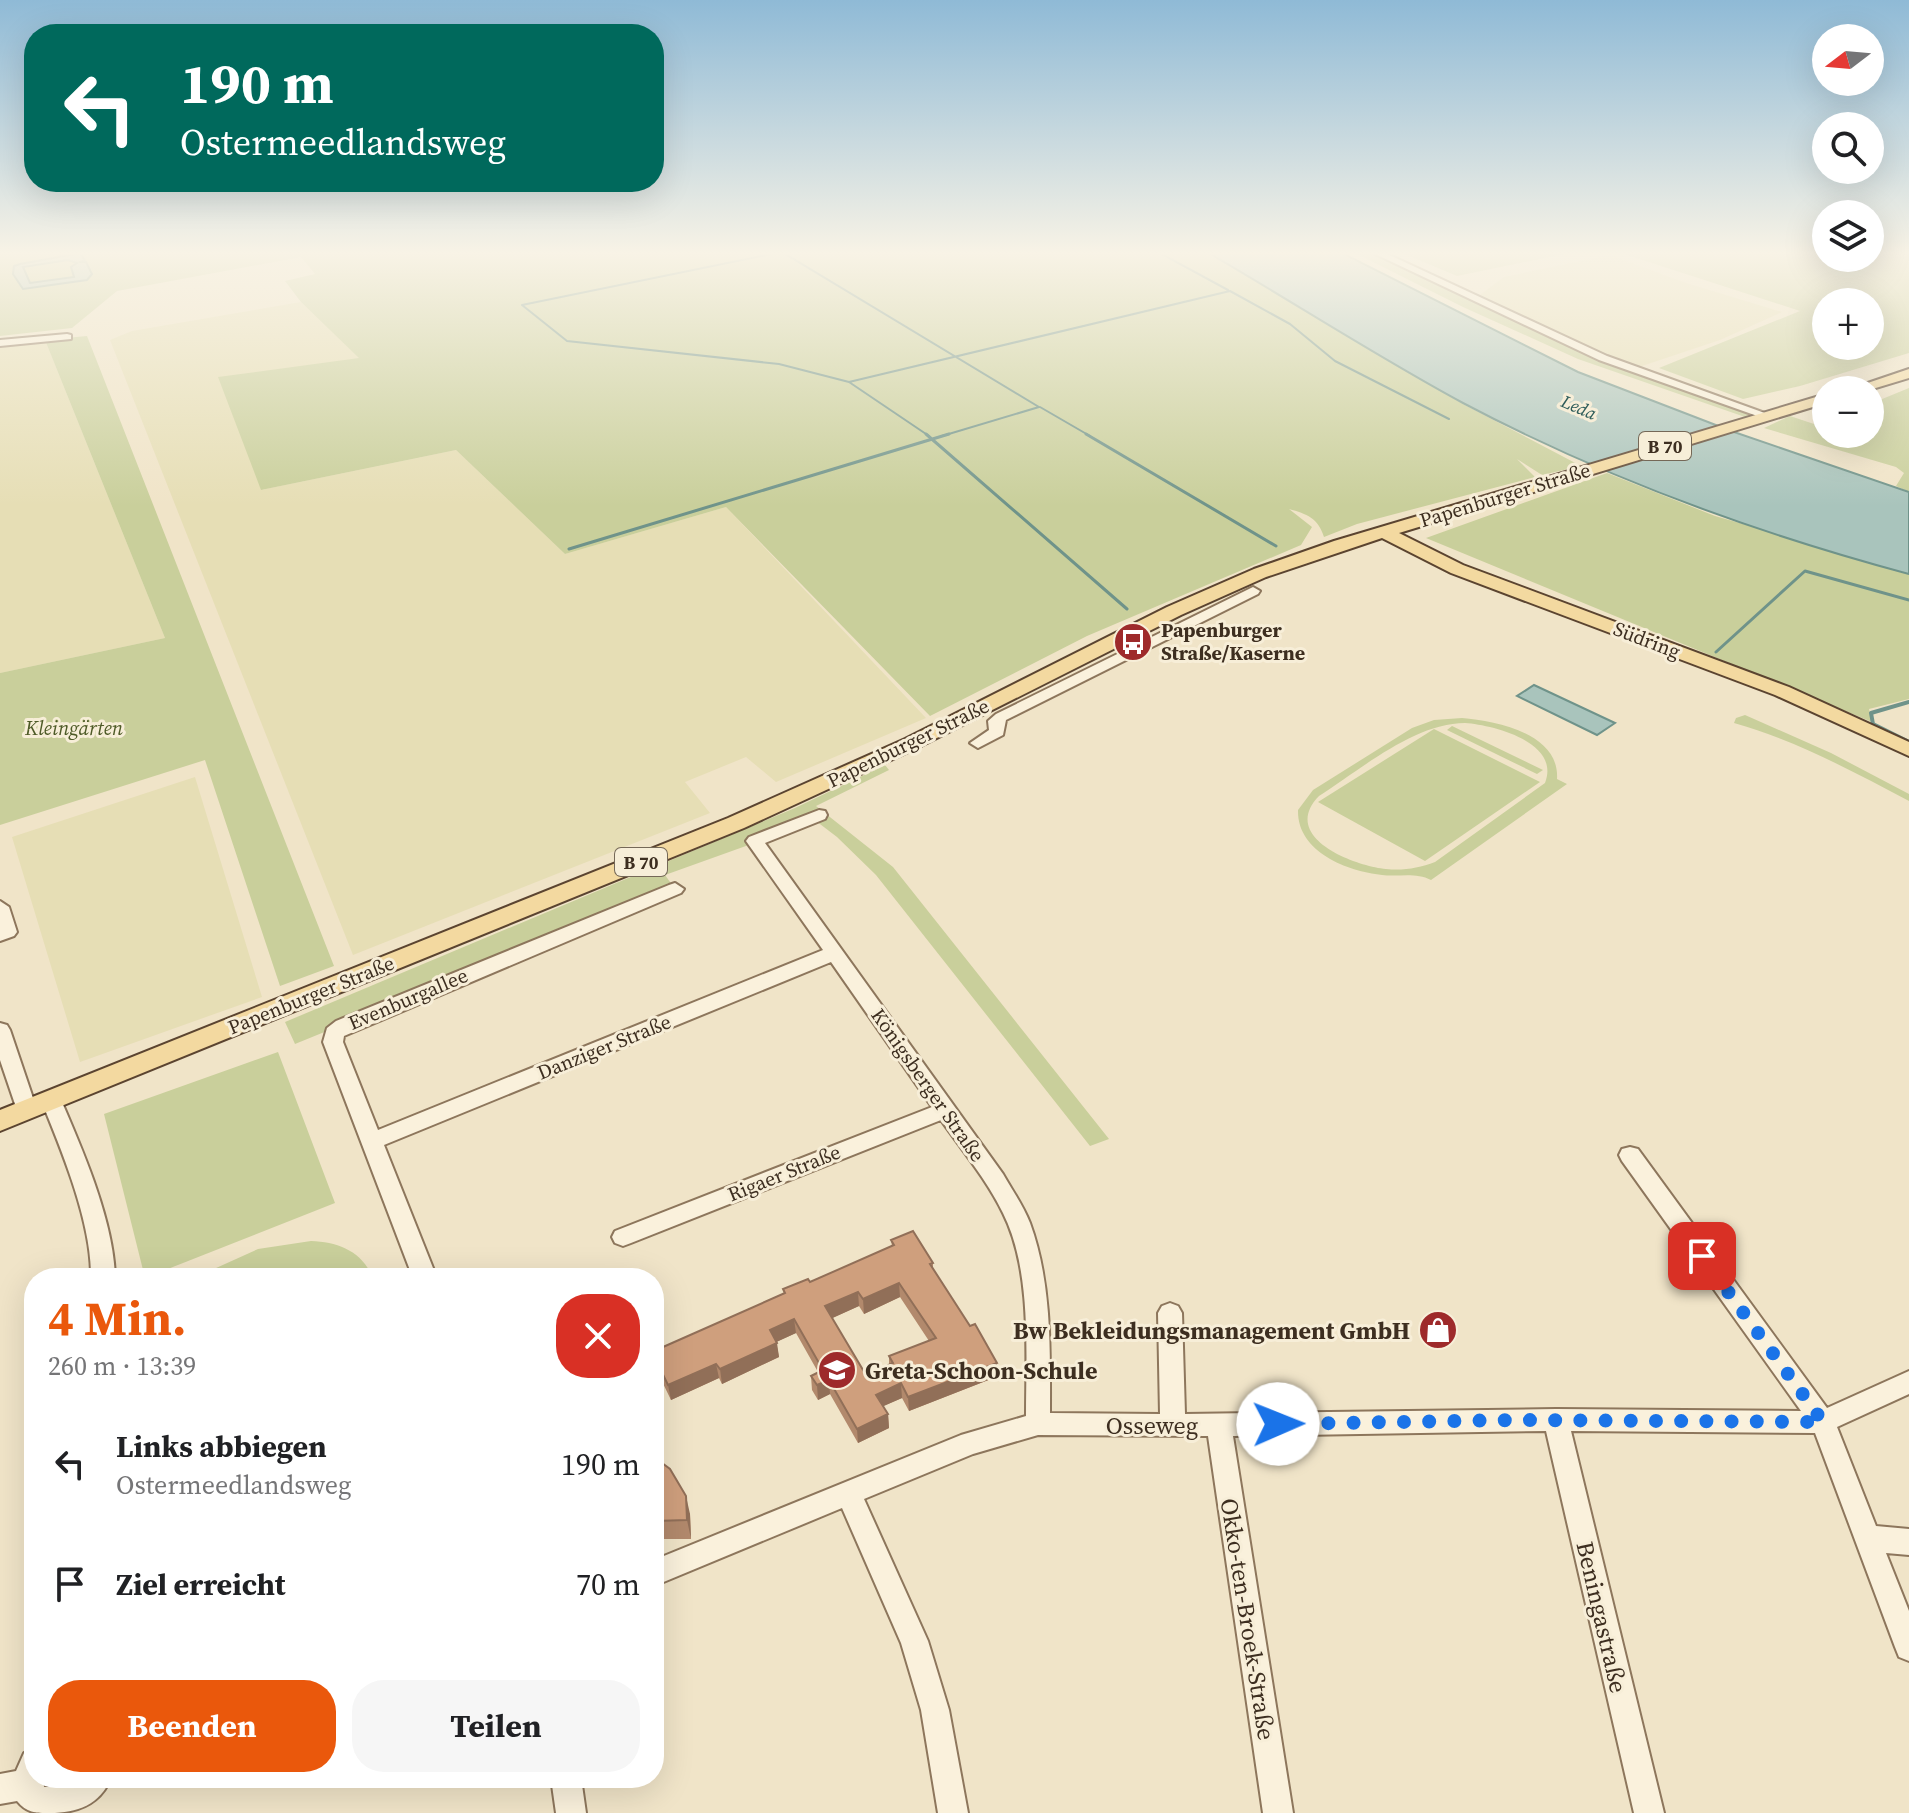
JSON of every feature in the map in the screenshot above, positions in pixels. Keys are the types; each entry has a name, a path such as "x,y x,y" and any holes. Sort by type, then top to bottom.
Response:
{"main road":[{"path":"1884,381 1909,373"},
{"name":"Papenburger Straße","path":"0,1121 736,823 912,743 1210,594 1308,556 1812,402"},
{"name":"Südring","path":"1384,532 1436,560 1782,691 1909,750"},
{"path":"1308,556 1371,550 1436,560"}],"street":[{"path":"0,343 67,337"},
{"path":"1557,337 1603,358 1761,418"},
{"path":"978,743 997,732 996,721 1001,717 1253,591"},
{"name":"Königsberger Straße","path":"819,815 755,841 995,1180 1018,1221 1030,1263 1038,1342 1038,1424"},
{"name":"Evenburgallee","path":"421,1268 333,1042 338,1029 643,911 675,889"},
{"path":"0,907 8,932 0,935"},
{"name":"Danziger Straße","path":"373,1141 834,953"},
{"path":"0,1030 39,1105 74,1154 103,1255 103,1268"},
{"name":"Rigaer Straße","path":"623,1237 945,1110"},
{"path":"1630,1155 1823,1422 1909,1647"},
{"path":"1170,1313 1173,1424"},
{"name":"Osseweg","path":"664,1569 979,1440 1038,1424 1556,1420 1823,1422 1909,1382"},
{"name":"Beningastraße","path":"1556,1420 1649,1813"},
{"name":"Okko-ten-Broek-Straße","path":"1219,1425 1278,1813"},
{"path":"848,1493 914,1641 935,1710 953,1813"},
{"path":"1865,1538 1909,1542"},
{"path":"25,1788 34,1804 63,1810 89,1788"},
{"path":"567,1788 571,1813"}],"shaded area":[{"path":"118,337 337,337 360,358 261,490 456,450 565,554 726,507 926,718 776,782 746,757 685,782 710,813 353,955 110,340"},
{"path":"1561,337 1728,337 1639,367 1606,357"},
{"path":"45,340 165,638 0,673 0,344"},
{"path":"195,777 262,997 80,1062 12,837"}],"green space":[{"name":"Kleingärten","path":"87,337 334,966 280,986 205,760 0,825 0,673 165,638 45,340"},
{"path":"337,337 1349,337 1463,404 1581,466 1542,475 1517,459 1535,477 1357,524 1324,537 1319,525 1311,518 1289,509 1312,527 1301,545 1087,636 930,716 726,507 565,554 456,450 261,490 218,377 359,358"},
{"path":"1528,337 1549,337 1750,415 1745,417 1578,359"},
{"path":"1737,337 1812,337 1812,360 1884,360 1884,337 1909,337 1909,353 1833,376 1812,376 1812,382 1743,399 1659,368"},
{"path":"1909,388 1909,492 1896,486 1904,473 1896,467 1832,448 1884,448 1884,398"},
{"path":"1790,416 1812,423 1812,442 1764,428"},
{"path":"1607,473 1715,516 1909,571 1909,699 1869,709 1872,722 1426,538"},
{"path":"1745,715 1831,753 1909,794 1909,801 1802,748 1734,723 1736,718"},
{"path":"1462,718 1492,722 1524,733 1548,751 1555,764 1557,779 1567,784 1431,880 1419,876 1368,873 1340,864 1315,848 1300,825 1298,810 1313,790 1412,728 1434,720","holes":["1465,723 1492,727 1522,738 1543,757 1547,769 1545,783 1435,862 1417,867 1399,870 1372,867 1340,855 1314,836 1308,824 1309,811 1319,796 1408,739 1446,725"]},
{"path":"1452,726 1543,770 1537,774 1447,730"},
{"path":"1434,729 1540,782 1425,861 1318,802"},
{"path":"885,765 889,770 816,806 893,867 1109,1139 1090,1146 876,875 816,821 665,875 675,889 295,1044 285,1022 795,808"},
{"path":"278,1052 335,1203 170,1268 142,1268 104,1114"},
{"path":"311,1241 331,1243 356,1255 367,1268 216,1268 258,1249"}],"water":[{"name":"Leda","path":"1347,337 1508,337 1578,372 1734,432 1909,492 1909,574 1794,540 1625,479 1516,430"},
{"path":"1534,685 1615,723 1597,735 1517,696"}],"building":[{"name":"Greta-Schoon-Schule","path":"913,1231 933,1263 930,1264 970,1326 975,1324 997,1363 908,1397 901,1383 876,1395 888,1414 857,1429 829,1380 817,1385 811,1376 823,1370 794,1319 770,1330 777,1343 720,1369 716,1364 668,1385 664,1377 664,1347 785,1293 783,1289 808,1279 810,1282 894,1245 891,1240","holes":["899,1283 936,1338 889,1356 893,1363 866,1375 825,1306 858,1292 863,1299"]},
{"path":"664,1464 686,1496 687,1520 664,1521"}],"waterway":[{"path":"562,337 567,341 779,364 849,382"},
{"path":"922,337 955,357"},
{"path":"955,357 1039,337"},
{"path":"1305,337 1335,361 1449,419"},
{"path":"849,382 955,357"},
{"path":"942,436 1039,407 955,357"},
{"path":"849,382 929,436"},
{"path":"1040,407 1090,436"},
{"path":"926,434 932,439"},
{"path":"932,439 949,434"},
{"path":"1086,434 1276,546"},
{"path":"569,549 932,439"},
{"path":"932,439 1127,609"},
{"path":"1716,652 1805,571 1909,600"},
{"path":"1909,702 1871,713 1873,724 1909,742"}],"place":[{"name":"Papenburger Straße/Kaserne","path":"1133,642"},
{"name":"Bw Bekleidungsmanagement GmbH","path":"1438,1330"},
{"name":"Greta-Schoon-Schule","path":"837,1370"}],"route":[{"path":"1278,1424 1516,1420 1823,1422 1702,1256"}]}
